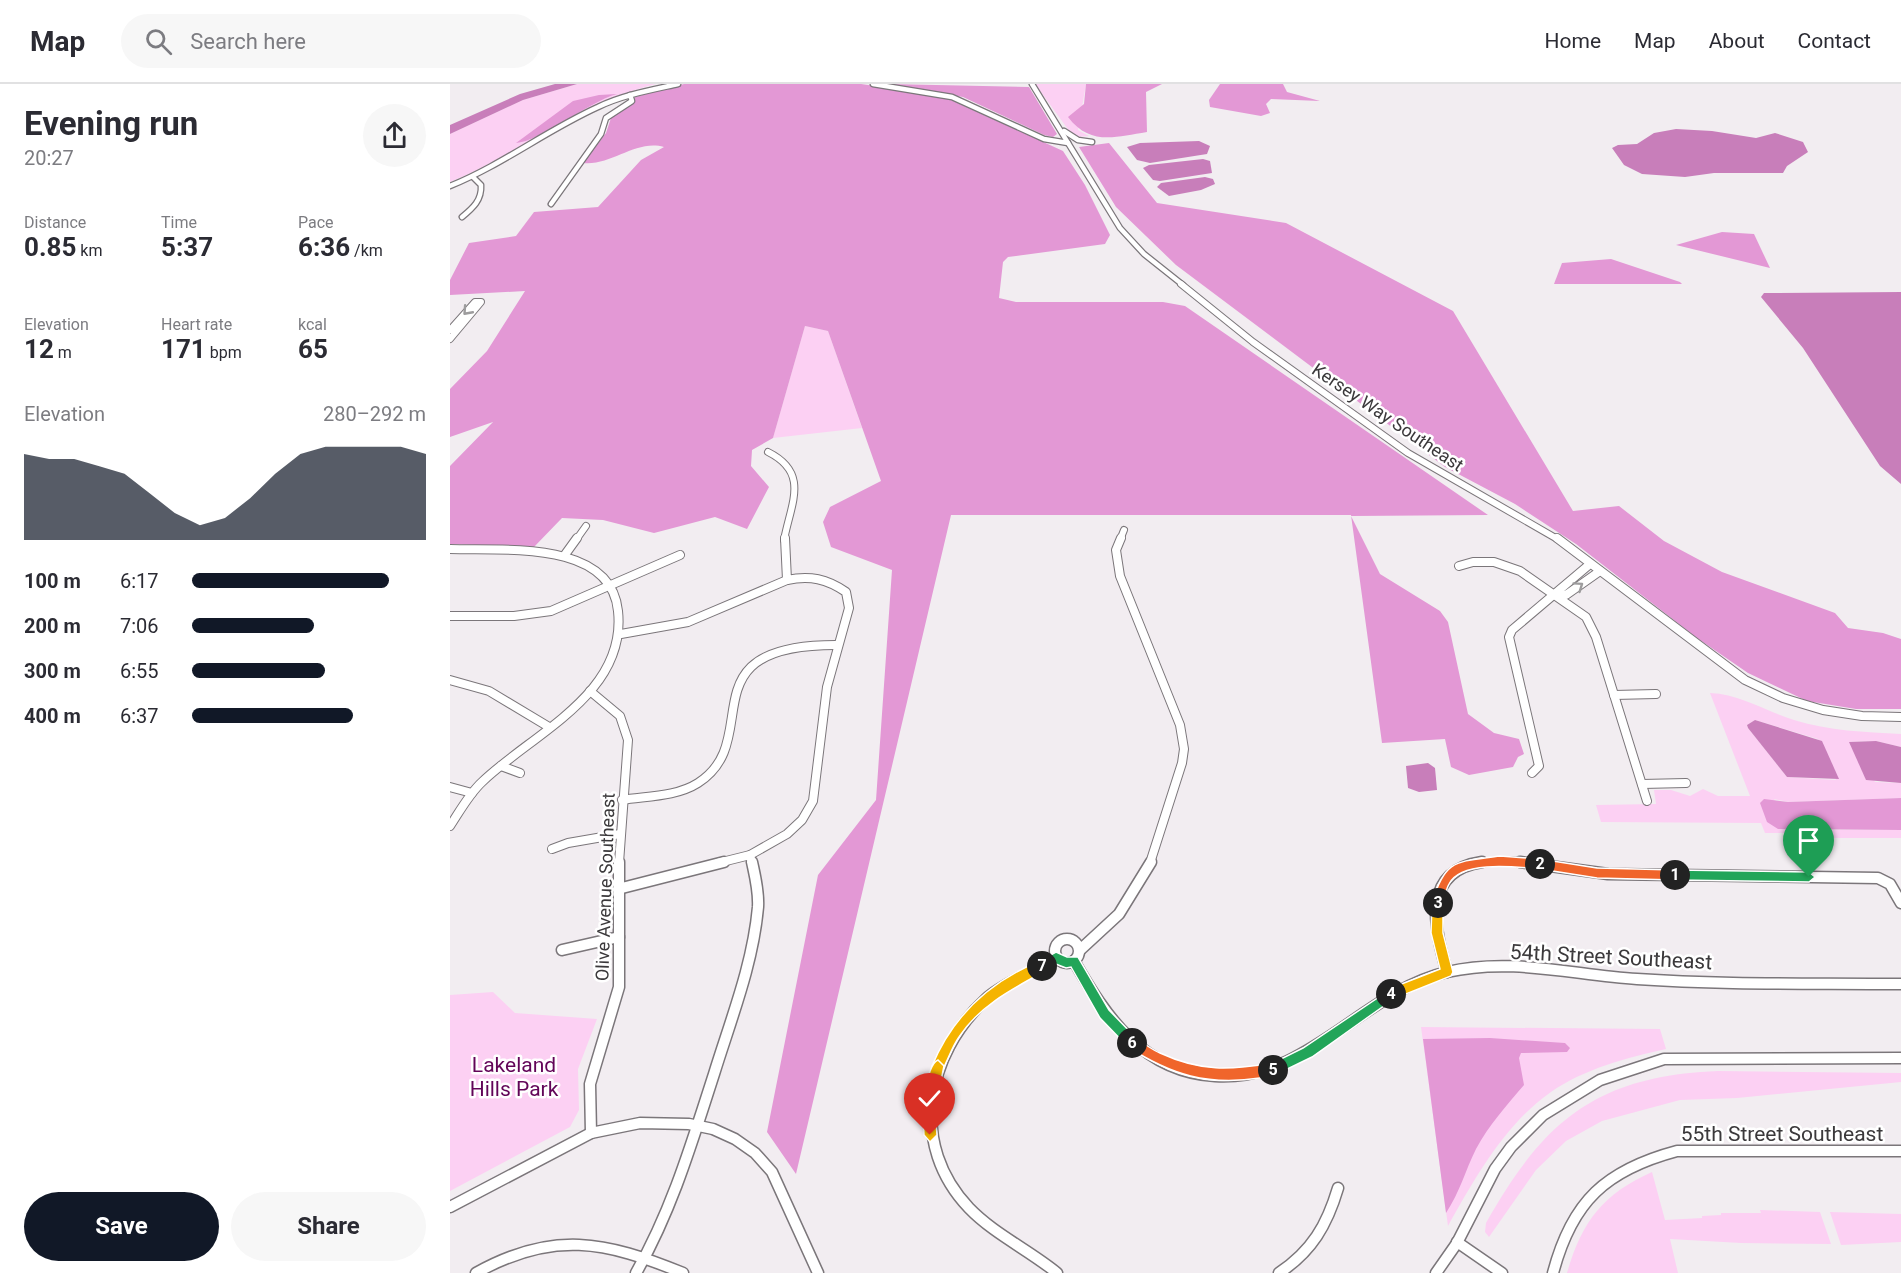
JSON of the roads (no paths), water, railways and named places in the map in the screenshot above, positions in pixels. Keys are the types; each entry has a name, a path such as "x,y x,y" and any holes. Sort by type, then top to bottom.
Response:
{"street":[{"path":"450,186 473,177 592,110 630,95 678,84"},
{"path":"873,84 952,97 1044,139 1068,143"},
{"name":"Kersey Way Southeast","path":"1032,84 1120,228 1144,254 1197,299 1408,453 1546,532 1714,659 1762,689 1823,710 1862,716 1901,717"},
{"path":"550,204 601,134 605,120 630,102 630,95"},
{"path":"1058,126 1078,140 1092,142"},
{"path":"462,217 476,205 482,193 482,185 473,177"},
{"path":"450,330 473,304 481,302 450,339"},
{"path":"768,452 780,458 791,472 797,487 784,541 787,580"},
{"path":"564,556 586,526"},
{"path":"1056,957 1066,963 1074,961 1080,950 1119,914 1142,881 1169,804 1184,749 1180,725 1120,576 1116,550 1124,530"},
{"path":"450,549 564,556 602,575 610,585 619,608 621,634 612,659 590,691 472,793 450,826"},
{"path":"450,616 514,616 551,611 680,555"},
{"path":"1459,566 1473,562 1507,565 1557,594 1586,617 1593,630 1647,801"},
{"path":"1532,772 1539,766 1509,637 1512,630 1557,594 1560,587 1590,564"},
{"path":"1557,594 1566,595 1600,571"},
{"path":"618,889 750,855 772,846 789,834 806,815 818,782 827,687 849,608 846,592 826,579 814,577 787,580 688,622 621,634"},
{"path":"622,800 688,788 709,775 718,764 724,749 732,699 738,682 758,661 789,647 838,645"},
{"path":"450,680 465,681 486,689 549,727"},
{"name":"Olive Avenue Southeast","path":"590,691 614,710 626,726 628,754 620,834 617,996 590,1084 591,1132"},
{"path":"1614,695 1656,694"},
{"path":"501,766 520,773"},
{"path":"1642,784 1686,783"},
{"path":"450,787 472,793"},
{"path":"552,849 568,843 620,834"},
{"path":"636,1273 665,1220 698,1124 740,988 755,922 758,894 750,855"},
{"path":"1447,972 1436,918 1441,886 1453,870 1464,866 1500,861 1608,874 1878,878 1890,884 1901,903"},
{"path":"562,950 619,937"},
{"path":"1056,957 1055,950 1062,941 1074,941 1080,950"},
{"path":"1056,957 993,993 960,1026 946,1047 935,1076 929,1120 936,1157 948,1182 958,1196 983,1220 1057,1273"},
{"name":"54th Street Southeast","path":"1074,961 1105,1014 1125,1037 1162,1061 1197,1073 1214,1076 1250,1075 1287,1064 1328,1039 1377,1002 1407,986 1447,972 1531,966 1636,979 1901,984"},
{"path":"1436,1273 1457,1242 1481,1195 1510,1147 1563,1100 1592,1082 1635,1065 1664,1059 1901,1058"},
{"path":"450,1207 591,1132 649,1121 698,1124 740,1141 764,1160 772,1172 818,1273"},
{"name":"55th Street Southeast","path":"1553,1273 1565,1231 1576,1213 1592,1192 1629,1165 1677,1151 1901,1151"},
{"path":"1279,1273 1304,1257 1316,1242 1325,1227 1338,1188"},
{"path":"1457,1242 1502,1273"},
{"path":"476,1273 510,1255 545,1246 619,1248 683,1273"}],"park label":[{"name":"Lakeland Hills Park","path":"514,1077"}]}
